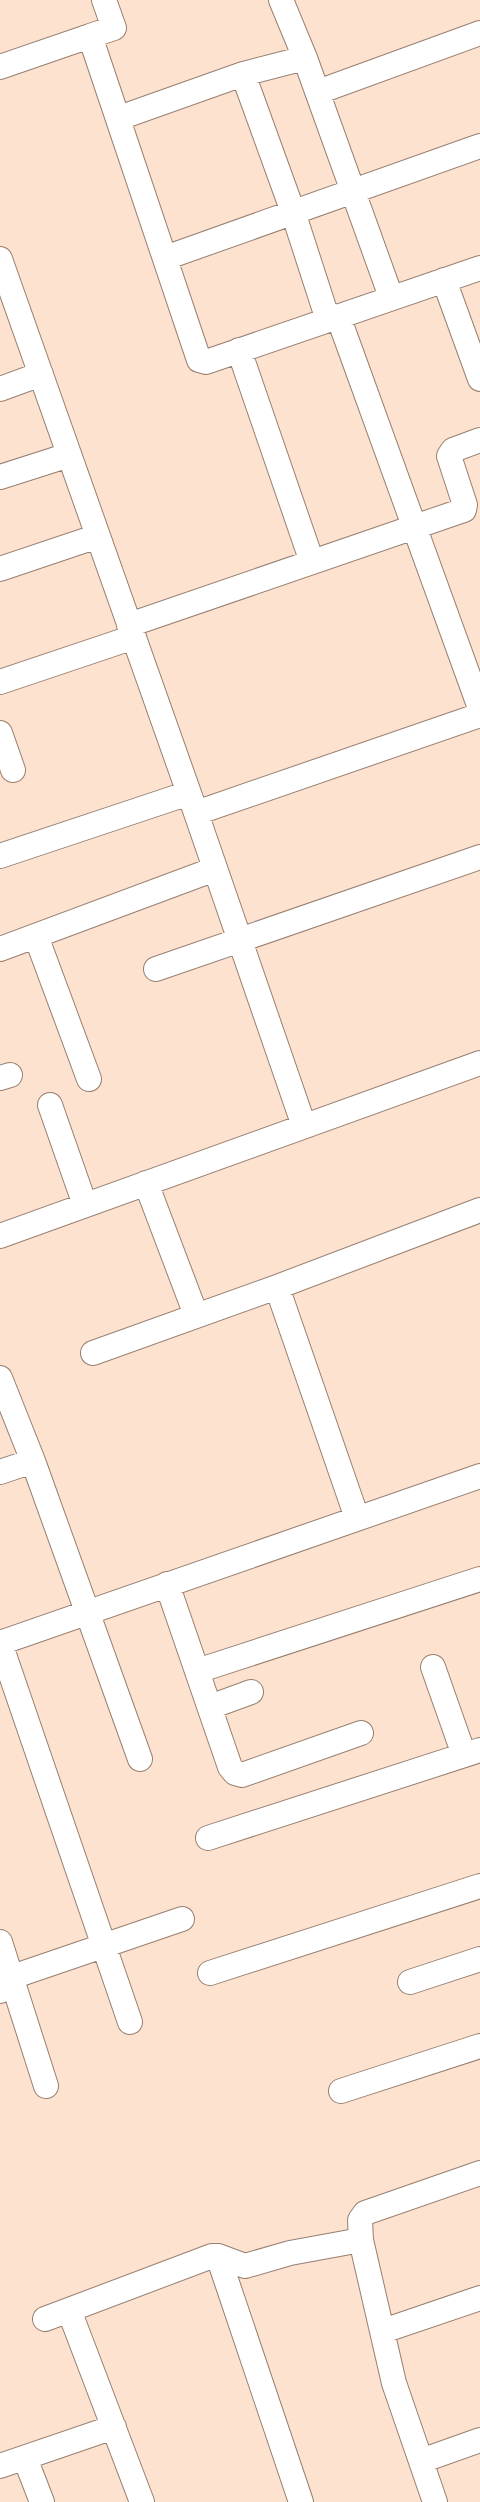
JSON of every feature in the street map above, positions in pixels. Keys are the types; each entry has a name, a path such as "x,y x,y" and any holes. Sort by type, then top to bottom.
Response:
{"street":[{"path":"0,67 114,28 104,0"},
{"path":"281,0 318,92 391,297"},
{"path":"318,92 480,33"},
{"path":"90,36 199,360 206,362 480,268"},
{"path":"119,117 243,74 305,58"},
{"path":"243,74 333,318 415,527 480,708"},
{"path":"165,258 480,146"},
{"path":"0,259 304,1126"},
{"path":"444,280 480,379"},
{"path":"239,350 312,562"},
{"path":"0,389 41,374"},
{"path":"0,682 312,562 464,510 465,505 450,456 453,450 480,440"},
{"path":"0,477 69,454"},
{"path":"0,569 98,536"},
{"path":"0,856 192,803 480,715"},
{"path":"0,733 13,770"},
{"path":"156,969 480,857"},
{"path":"0,949 215,869"},
{"path":"36,936 89,1079"},
{"path":"0,1235 480,1064"},
{"path":"50,1105 85,1205"},
{"path":"146,1183 196,1315"},
{"path":"93,1353 277,1287 480,1210"},
{"path":"277,1287 357,1518"},
{"path":"0,1378 33,1461 140,1759"},
{"path":"0,1472 33,1461"},
{"path":"130,2022 0,1643 480,1476"},
{"path":"198,1671 480,1579"},
{"path":"167,1584 230,1767 235,1773 242,1775 361,1733"},
{"path":"208,1838 472,1752 433,1667"},
{"path":"210,1707 251,1692"},
{"path":"210,1973 480,1886"},
{"path":"6,1984 182,1919"},
{"path":"0,1942 6,1984 46,2086"},
{"path":"410,1982 480,1959"},
{"path":"341,2091 480,2046"},
{"path":"435,2502 394,2383 361,2240 360,2220 365,2213 480,2173"},
{"path":"45,2319 218,2256 245,2266 290,2253 361,2240"},
{"path":"218,2256 301,2502"},
{"path":"383,2331 480,2298"},
{"path":"69,2310 142,2502"},
{"path":"0,2466 114,2427"},
{"path":"421,2461 480,2440"},
{"path":"25,2458 42,2502"}]}
